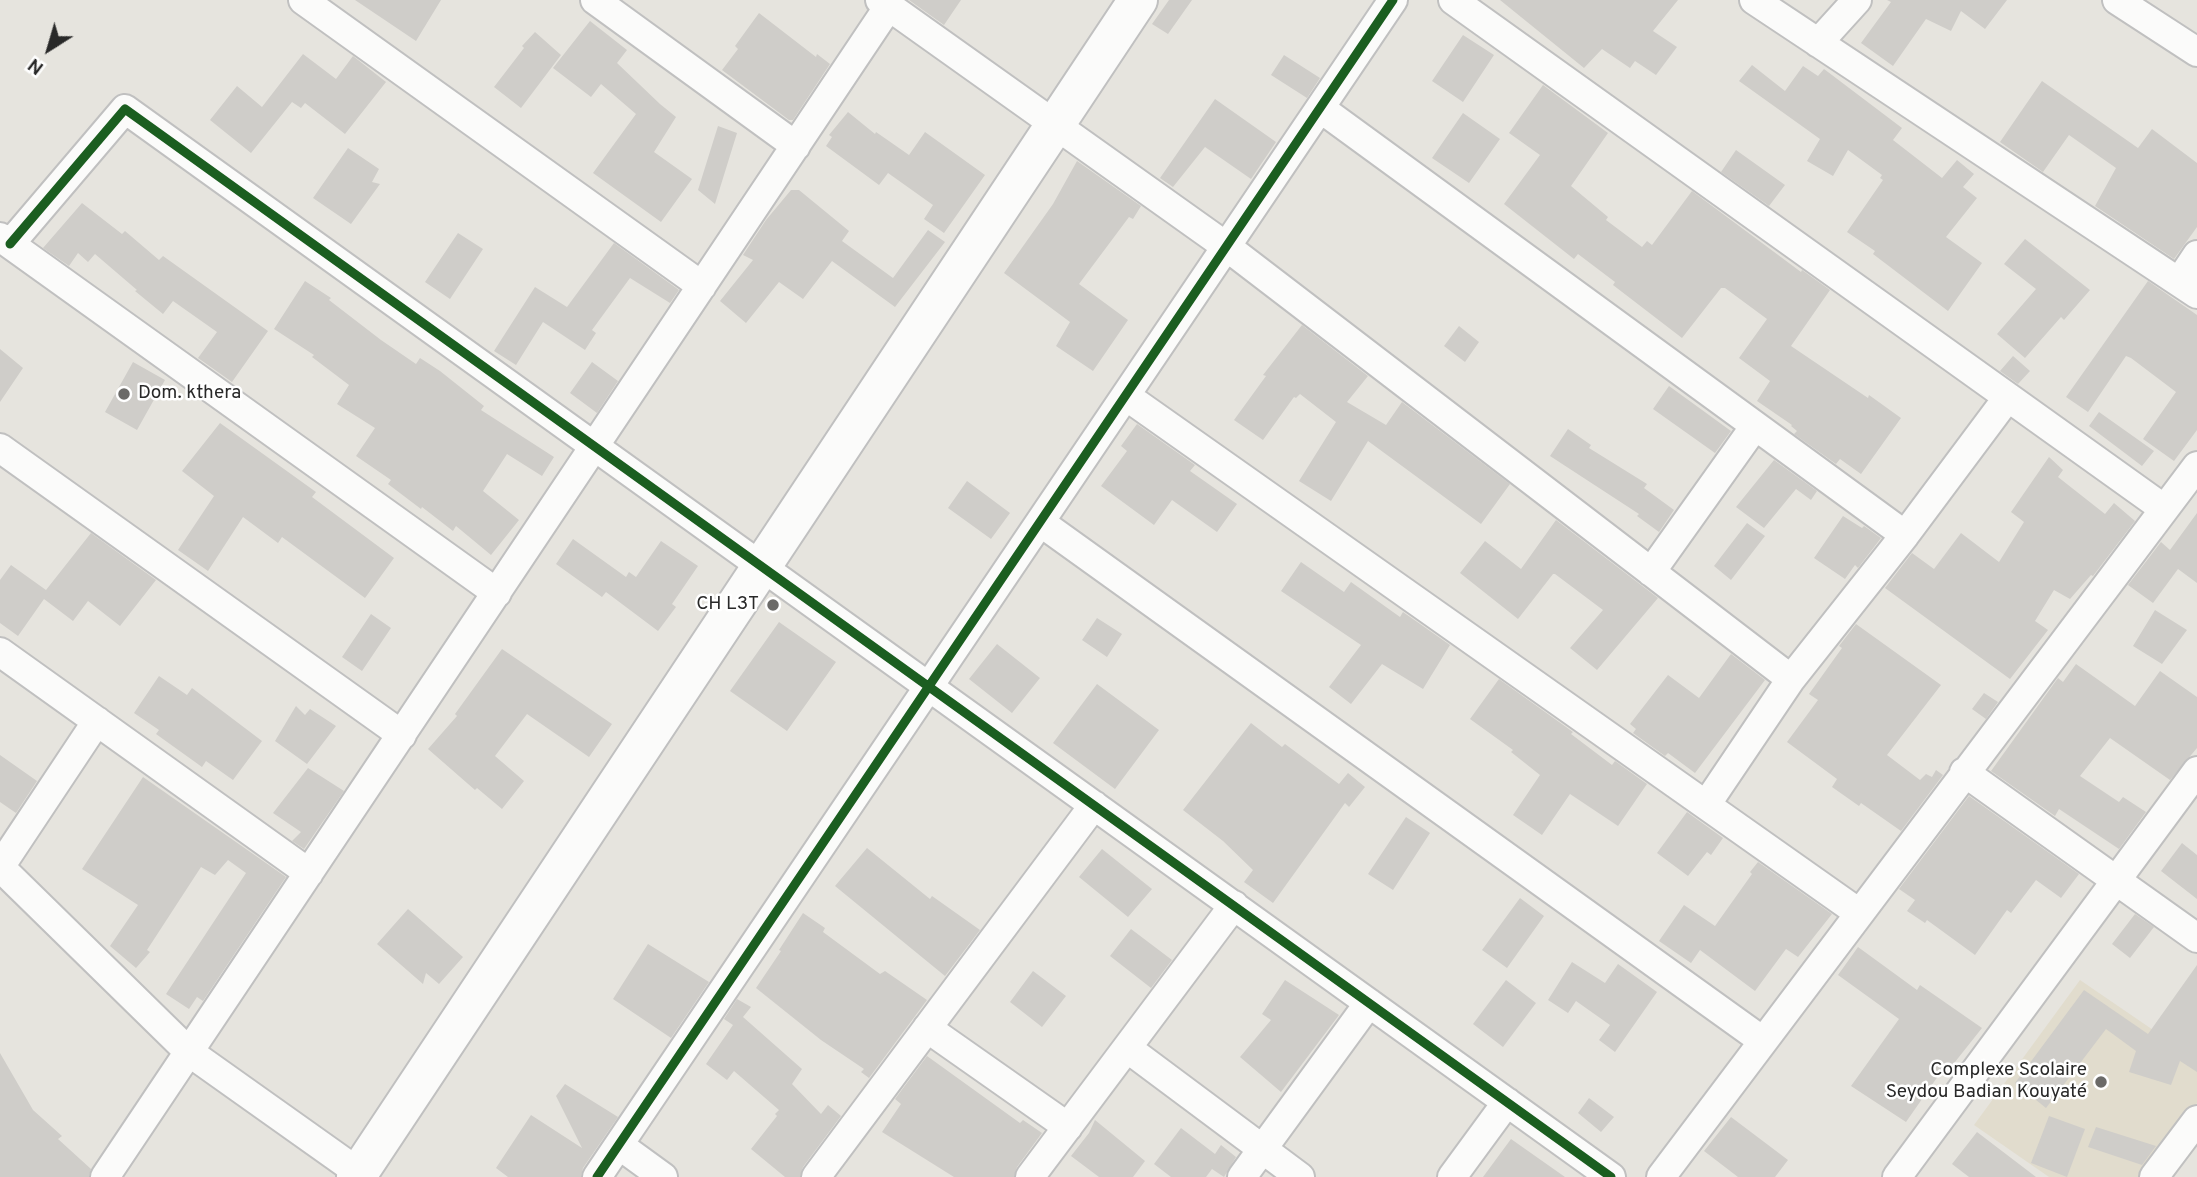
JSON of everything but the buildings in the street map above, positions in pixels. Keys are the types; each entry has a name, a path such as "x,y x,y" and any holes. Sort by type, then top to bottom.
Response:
{"street":[{"path":"303,0 702,286"},
{"path":"595,0 796,146"},
{"path":"97,721 0,867 189,1052 360,1176 1138,0"},
{"path":"597,1177 1393,0"},
{"path":"1453,0 2163,508"},
{"path":"1754,0 2188,288 2197,255"},
{"path":"1818,43 1857,0"},
{"path":"2117,0 2197,52"},
{"path":"106,1177 796,146 885,3 1227,247 1791,679"},
{"path":"1320,108 1905,534"},
{"path":"496,593 5,241 125,109 1611,1177"},
{"path":"1126,396 1859,913"},
{"path":"1706,806 1791,679 2008,397"},
{"path":"1651,572 1755,426"},
{"path":"0,449 402,735"},
{"path":"1661,1177 2197,466"},
{"path":"1040,522 1763,1041"},
{"path":"0,652 309,873"},
{"path":"1897,1177 2197,771"},
{"path":"1964,772 2197,938"},
{"path":"816,1177 1094,805"},
{"path":"1030,1177 1234,905"},
{"path":"1242,1177 1369,1003"},
{"path":"927,1028 1068,1127"},
{"path":"1127,1048 1300,1177"},
{"path":"1452,1177 1507,1102"},
{"path":"2154,1177 2192,1136"},
{"path":"619,1145 663,1177"}],"shaded area":[{"name":"Complexe Scolaire Seydou Badian Kouyaté","path":"2080,980 2197,1060 2197,1103 2140,1177 2049,1177 1974,1125"}],"cycle path":[{"path":"597,1177 1393,0"},
{"path":"10,244 125,109 1611,1177"}],"place":[{"name":"Dom. kthera","path":"124,394"},
{"name":"CH L3T","path":"773,605"},
{"name":"Complexe Scolaire Seydou Badian Kouyaté","path":"2101,1082"}]}
